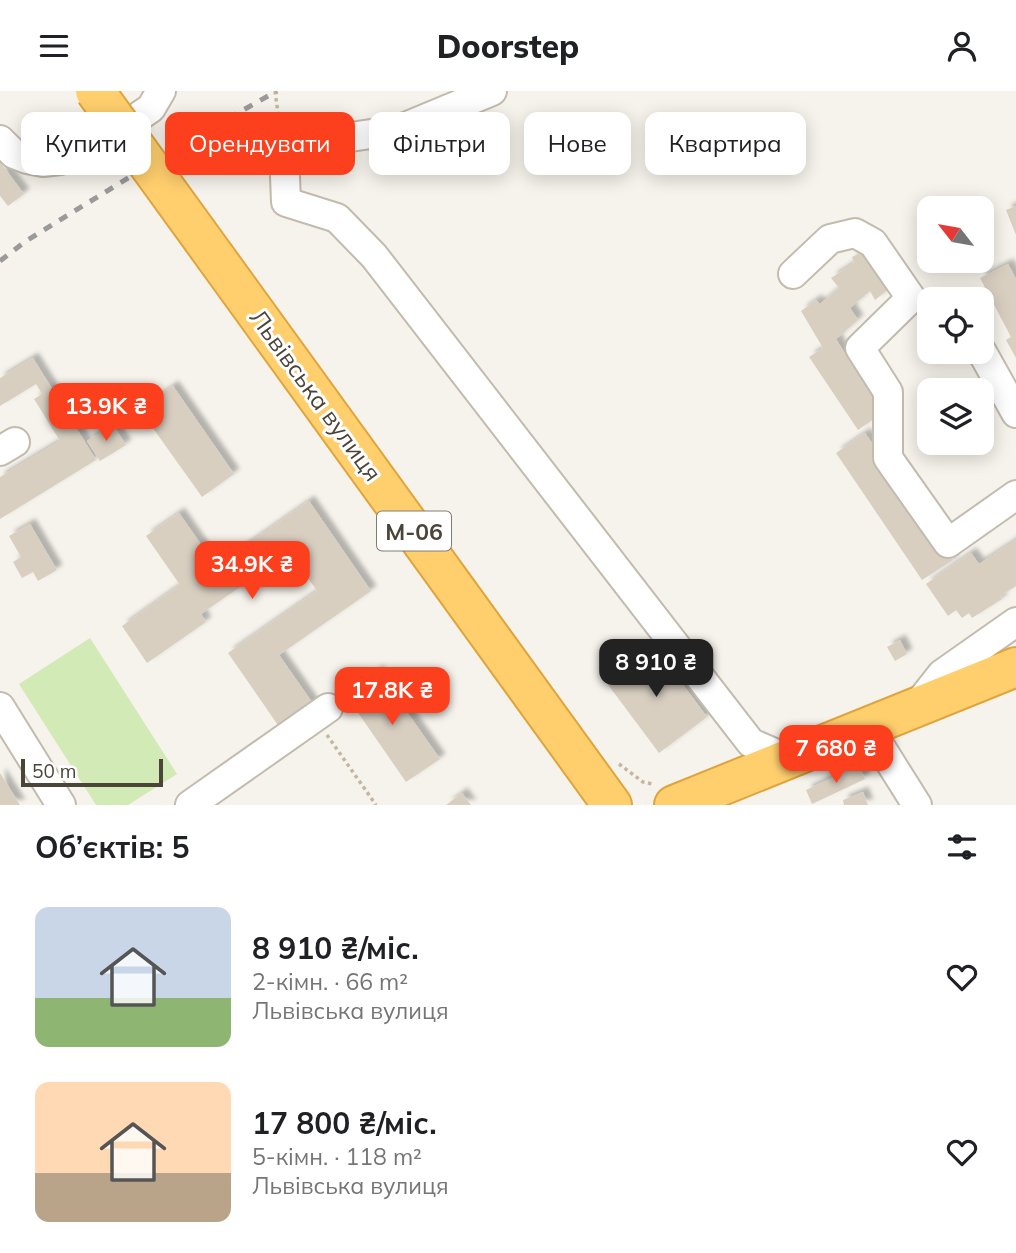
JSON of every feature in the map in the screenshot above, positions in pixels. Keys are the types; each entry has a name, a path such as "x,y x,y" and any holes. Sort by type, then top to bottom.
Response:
{"highway":[{"name":"Львівська вулиця","path":"95,91 611,805"},
{"path":"664,795 747,761 788,759 1016,667"}],"street":[{"path":"0,139 14,153 27,159 43,162 60,160 92,149 151,108 161,91"},
{"path":"355,136 398,130 492,91"},
{"path":"285,175 286,202 337,218 374,255 747,761"},
{"path":"793,274 830,239 855,233 873,243 917,298"},
{"path":"917,304 860,348 887,392 888,458 948,543 1016,495"},
{"path":"989,364 1016,413"},
{"path":"916,707 942,674 1016,622"},
{"path":"0,707 61,805"},
{"path":"190,805 321,713"},
{"path":"868,727 916,805"}],"path":[{"path":"275,91 278,112"},
{"path":"321,713 376,805"},
{"path":"619,764 664,795"}],"green space":[{"path":"90,638 177,774 128,805 96,805 19,684"}],"building":[{"path":"0,162 24,194 8,206 0,196"},
{"path":"1016,206 1016,235 1006,210"},
{"path":"866,250 890,288 875,300 870,291 850,308 858,320 836,339 882,413 858,430 809,357 823,348 801,311 816,300 820,304 839,288 831,278 854,263 852,257"},
{"path":"1008,264 1016,279 1016,358 1006,340 1011,337 994,305 994,287 985,287 980,278"},
{"path":"33,358 96,460 0,519 0,477 60,441 34,399 42,394 36,384 0,406 0,378"},
{"path":"173,386 234,474 202,497 140,410"},
{"path":"113,425 126,445 100,461 87,441"},
{"path":"865,433 953,560 922,580 836,453"},
{"path":"309,501 371,591 279,655 316,708 282,731 228,653 317,591 290,552 201,614 206,622 147,663 122,626 180,585 146,536 179,513 216,566"},
{"path":"30,524 57,570 38,581 33,572 22,578 13,562 21,557 9,536"},
{"path":"1016,540 1016,586 1000,596 1002,599 972,618 969,613 962,618 956,610 948,616 926,584 971,553 979,564"},
{"path":"900,640 907,654 895,661 887,647"},
{"path":"654,646 707,717 659,753 606,682"},
{"path":"378,671 440,759 406,782 345,694"},
{"path":"859,765 865,779 812,804 806,790"},
{"path":"0,773 20,805 0,805"},
{"path":"863,792 868,805 844,805 843,800"},
{"path":"462,793 471,805 446,805"}],"railway":[{"path":"0,261 26,241 188,141 277,91"}]}
